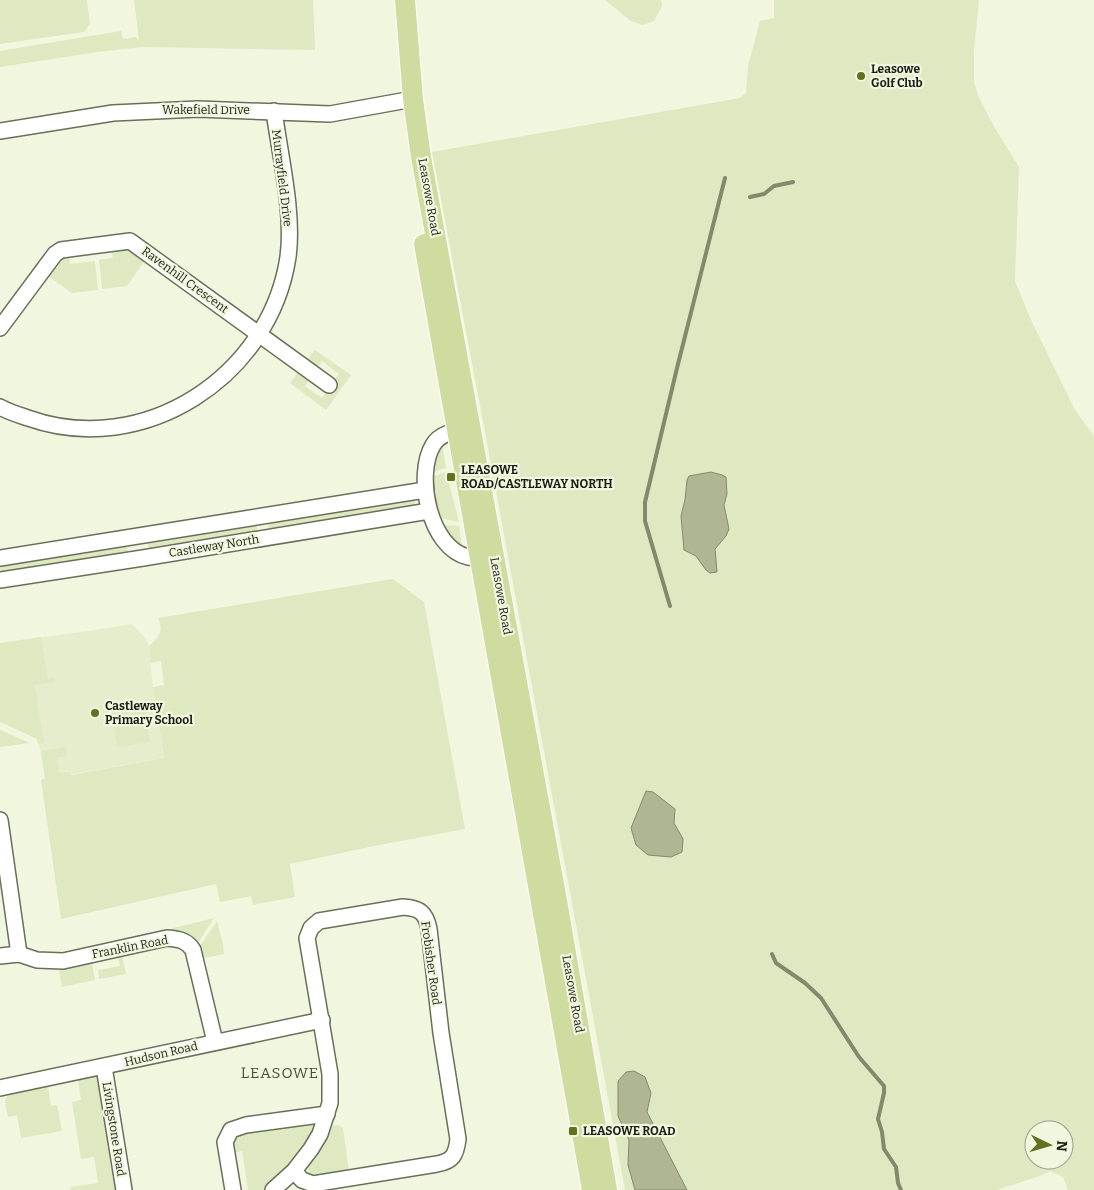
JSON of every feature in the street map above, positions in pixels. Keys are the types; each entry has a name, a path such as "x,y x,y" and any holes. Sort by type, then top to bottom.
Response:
{"main road":[{"name":"Leasowe Road","path":"392,0 406,100 486,555 592,1190"},
{"name":"Leasowe Road","path":"405,0 406,100"},
{"name":"Leasowe Road","path":"486,555 607,1190"}],"street":[{"name":"Wakefield Drive","path":"0,131 122,112 198,109 330,114 406,100"},
{"name":"Murrayfield Drive","path":"0,407 39,422 74,429 132,425 186,404 229,372 245,354 270,314 280,290 288,258 290,222 274,111"},
{"name":"Ravenhill Crescent","path":"0,328 55,254 61,250 130,240 329,385"},
{"name":"Leasowe Road","path":"464,430 445,434 434,444 428,460 425,490 429,511 444,541 458,554 469,558 486,555"},
{"name":"Castleway North","path":"0,558 425,490"},
{"name":"Castleway North","path":"0,580 429,511"},
{"path":"260,517 263,538"},
{"path":"139,536 143,558"},
{"path":"0,820 19,954"},
{"name":"Frobisher Road","path":"403,907 422,911 429,929 441,1033 458,1139 456,1152 447,1162 313,1184 302,1180 294,1171 311,1149 330,1103 330,1074 322,1020 307,938 312,928 319,922 403,907"},
{"name":"Franklin Road","path":"0,956 19,954 37,960 63,960 167,938 178,939 189,944 196,959 215,1042"},
{"name":"Hudson Road","path":"0,1088 322,1020"},
{"name":"Livingstone Road","path":"104,1067 124,1190"},
{"path":"234,1190 225,1142 231,1130 327,1114"},
{"path":"273,1190 294,1171"}],"shaded area":[{"path":"0,0 87,0 90,24 84,32 0,44"},
{"path":"134,0 313,0 315,50 142,47 0,67 0,51 121,31 123,39 136,37 139,41"},
{"path":"605,0 661,0 662,6 654,21 643,25 631,21"},
{"name":"Leasowe Golf Club","path":"774,0 979,0 974,51 974,82 979,98 1019,167 1015,281 1031,320 1075,410 1094,436 1094,1190 1068,1190 1063,1177 1050,1171 997,1190 625,1190 432,152 740,98 746,93 748,66 760,21 774,18"},
{"path":"127,247 145,260 127,286 102,289 99,260 113,258 111,249"},
{"path":"69,254 70,264 95,261 98,290 72,293 48,276 62,258"},
{"path":"315,350 351,375 326,410 290,383 299,371 310,379 305,386 322,398 339,374 322,361 318,367 308,359"},
{"path":"442,444 446,468 433,472 439,447"},
{"path":"446,472 459,522 440,518 433,491 434,476"},
{"path":"711,472 726,477 727,494 724,505 729,529 726,536 715,549 717,572 710,573 696,556 684,550 681,516 689,476"},
{"path":"411,497 415,501 412,509 272,531 268,527 268,523"},
{"path":"252,523 257,525 257,530 253,534 150,551 147,543 149,539"},
{"path":"444,525 459,526 462,546 457,545"},
{"path":"126,543 128,551 126,554 0,574 0,563"},
{"path":"393,579 424,602 465,829 290,864 295,897 253,905 251,896 220,902 216,884 61,919 41,780 45,778 41,751 66,747 67,756 57,758 59,773 70,772 71,775 164,758 153,687 164,685 161,661 151,663 149,646 160,634 161,627 158,618"},
{"name":"Castleway Primary School","path":"132,624 147,640 149,646 153,688 164,758 45,779 22,640"},
{"path":"41,637 48,679 55,678 55,682 35,685 44,743 38,744 37,739 0,722 0,643"},
{"path":"145,708 150,742 117,747 112,713"},
{"path":"0,730 30,743 0,747"},
{"path":"646,791 653,792 675,809 674,823 683,839 682,852 671,857 648,855 636,845 631,828"},
{"path":"214,918 198,943 184,932 172,930 173,928"},
{"path":"217,921 224,954 204,958 200,946"},
{"path":"122,956 126,974 99,979 98,970 120,966 118,957"},
{"path":"92,963 95,980 62,987 59,970"},
{"path":"634,1071 645,1077 651,1093 647,1112 687,1190 635,1190 628,1165 629,1140 618,1116 618,1081 626,1072"},
{"path":"98,1078 117,1190 71,1190 70,1187 98,1183 94,1157 81,1159 72,1102 81,1100 78,1080"},
{"path":"48,1087 51,1106 57,1105 62,1131 21,1138 17,1115 8,1117 5,1100 11,1094 17,1092"},
{"path":"313,1120 319,1124 307,1147 267,1190 248,1190 242,1151 233,1153 231,1144 237,1136 244,1131"},
{"path":"338,1125 343,1128 349,1171 314,1177 308,1175 308,1165 320,1152 332,1126"}],"waterway":[{"path":"670,606 645,521 645,502 725,178"},
{"path":"750,197 764,194 774,186 793,182"},
{"path":"772,954 776,963 805,983 821,998 859,1057 884,1086 878,1119 884,1149 896,1167 901,1190"}],"place":[{"name":"Leasowe Golf Club","path":"861,76"},
{"name":"LEASOWE ROAD/CASTLEWAY NORTH","path":"451,477"},
{"name":"Castleway Primary School","path":"95,713"},
{"name":"LEASOWE ROAD","path":"573,1131"}],"district":[{"name":"LEASOWE","path":"280,1073"}]}
